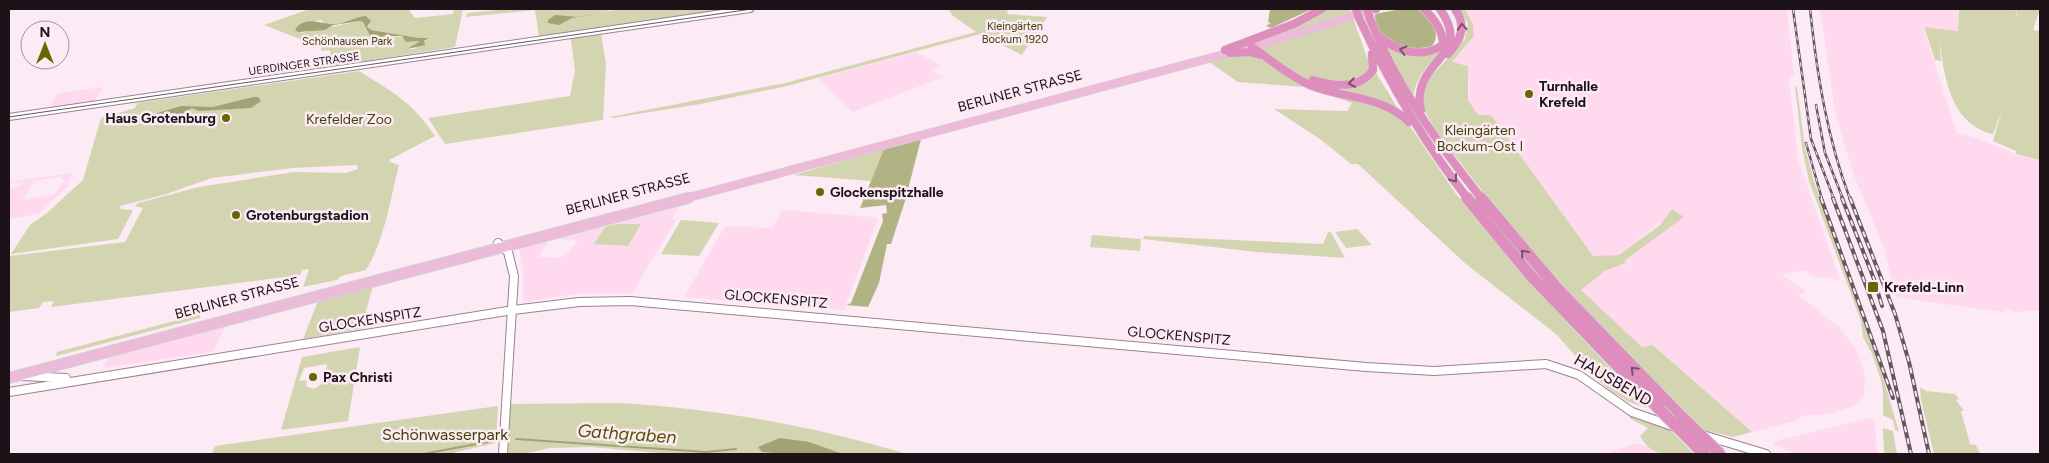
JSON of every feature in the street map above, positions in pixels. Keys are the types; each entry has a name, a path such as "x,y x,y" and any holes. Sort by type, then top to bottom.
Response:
{"highway":[{"path":"1228,51 1294,24 1322,9"},
{"path":"1356,9 1372,48 1402,103 1429,145 1479,213 1660,410 1704,454"},
{"path":"1367,9 1387,61 1424,121 1474,192 1553,293"},
{"path":"1419,9 1434,20"},
{"path":"1370,18 1379,36 1386,43 1402,50 1422,52 1438,49 1442,45 1443,40 1434,20 1424,9"},
{"path":"1424,121 1418,102 1419,90 1431,70 1450,46 1453,35 1449,21 1440,9"},
{"path":"1431,70 1458,44 1462,37 1463,26 1454,9"},
{"path":"1252,45 1264,50 1306,77 1337,85 1357,83 1371,74 1374,66 1372,48"},
{"path":"1252,45 1268,58 1310,85 1372,100 1396,110 1429,145"},
{"path":"1228,51 1250,52 1268,58"},
{"path":"1571,312 1720,454"}],"main road":[{"name":"UERDINGER STRASSE","path":"9,117 750,9"},
{"name":"BERLINER STRASSE","path":"1252,45 1360,9"},
{"name":"BERLINER STRASSE","path":"11,376 1252,45 1375,9"},
{"path":"500,245 508,252 514,276 503,454"},
{"name":"GLOCKENSPITZ","path":"9,392 513,310 579,302 630,301 1366,367 1434,371 1470,367"},
{"name":"HAUSBEND","path":"1470,367 1531,364 1560,367 1580,375 1632,412 1766,454"},
{"name":"GLOCKENSPITZ","path":"11,376 83,379"}],"shaded area":[{"path":"1270,9 1312,9 1271,28 1266,26 1271,23 1268,22"},
{"path":"1401,9 1416,9 1427,16 1434,26 1436,36 1432,46 1413,48 1404,46 1395,43 1380,32 1376,24 1375,14"},
{"path":"1465,9 1787,9 1794,74 1789,79 1798,160 1840,280 1810,275 1807,271 1782,275 1806,292 1798,295 1838,326 1857,350 1865,375 1864,396 1854,406 1828,414 1802,416 1798,420 1752,432 1654,345 1642,347 1581,290 1605,271 1626,264 1623,261 1683,217 1666,218 1619,255 1593,256 1491,116 1478,115 1469,103 1468,66 1452,63 1474,36"},
{"path":"1820,9 1958,9 1958,31 1923,27 1957,134 1973,137 2016,154 2040,160 2040,310 2015,312 2006,308 2004,312 1896,296 1884,248 1853,173 1835,111"},
{"path":"555,15 578,17 559,25 548,23 548,20"},
{"path":"366,16 371,21 367,27 371,30 429,38 424,41 425,45 407,49 420,41 406,42 402,36 387,36 374,40 377,45 374,47 365,43 371,38 363,22 360,21 333,25 325,30 298,32 295,30 299,25 309,21 335,24"},
{"path":"916,52 941,66 931,71 944,77 852,112 819,78"},
{"path":"104,87 94,101 48,108 58,93"},
{"path":"253,97 258,97 261,101 251,108 199,111 192,108 182,114 191,115 176,117 176,113 171,113 141,118 181,106 213,107"},
{"path":"921,139 905,201 891,244 887,244 879,283 868,307 846,305 851,303 883,221 882,214 887,213 886,205 860,208 884,149"},
{"path":"72,173 68,186 38,214 9,219 9,188 20,186 23,182 9,184 9,182","holes":["64,176 62,180 65,180 54,195 23,200 34,181"]},
{"path":"679,207 672,219 676,220 632,293 575,294 523,302 523,268 519,249 549,241 538,257 560,258 567,254 577,241 557,239"},
{"path":"782,210 873,217 878,219 844,310 684,297 725,226 772,228"},
{"path":"226,325 213,352 103,368 109,356"},
{"path":"1866,419 1875,420 1877,454 1796,454 1774,445 1775,441"},
{"path":"780,438 809,442 843,454 785,454 762,452 758,447"},
{"path":"1637,443 1645,445 1657,454 1605,454"}],"green space":[{"name":"Schönhausen Park","path":"310,9 408,9 415,18 453,14 455,9 463,9 455,47 315,69 318,61 331,59 330,50 321,51 321,47 264,25","holes":["361,17 370,23 367,29 429,38 414,49 407,49 420,41 406,42 403,37 387,36 374,40 377,45 374,47 366,43 371,38 363,22 360,21 301,33 302,23 321,20 326,24 336,24"]},
{"path":"508,9 615,9 589,15 620,9 730,9 600,28 606,64 603,120 445,144 428,118 570,96 575,71 570,32 539,37 535,10 466,17 467,13"},
{"name":"Kleingärten Bockum 1920","path":"948,9 1001,9 1008,11 1007,14 1047,17 1022,55 980,34 787,86 701,104 610,117 785,83 976,32 952,15"},
{"path":"1325,9 1350,9 1367,58 1397,107 1456,194 1547,301 1647,408 1629,402 1611,391 1593,376 1556,334 1466,264 1358,164 1351,164 1320,139 1274,109 1347,111 1352,103 1305,87 1238,82 1209,62 1264,47 1268,34"},
{"name":"Kleingärten Bockum-Ost I","path":"1459,9 1465,9 1473,24 1474,36 1452,62 1468,66 1468,100 1478,115 1491,115 1593,256 1619,255 1660,225 1672,209 1684,217 1624,261 1626,263 1605,271 1581,290 1642,347 1653,345 1752,432 1733,437 1704,430 1593,319 1519,239 1436,131 1423,108 1423,91 1428,80 1465,39 1468,24"},
{"path":"1959,9 2015,9 2018,20 2016,9 2040,9 2033,30 2040,31 2040,160 2016,154 2016,151 1993,141 2002,109 1993,134 1978,128 1967,120 1951,96 1943,66 1939,36 1941,61 1935,60 1924,27 1958,31"},
{"path":"1387,47 1444,49 1420,76 1413,97"},
{"name":"Krefelder Zoo","path":"359,71 410,106 435,136 389,160 399,165 378,245 366,270 341,276 337,280 303,287 309,269 302,270 300,275 51,307 54,301 43,302 39,308 9,312 10,256 125,242 143,208 135,206 138,203 199,187 294,172 346,173 358,169 357,165 293,168 212,178 163,195 120,206 121,209 133,210 118,239 11,254 30,225 47,213 83,180 101,118 135,108 137,103"},
{"path":"1795,86 1797,87 1805,148 1814,182 1872,340 1899,432 1895,430 1893,420 1883,415 1881,380 1872,354 1863,337 1861,321 1809,181 1802,147"},
{"path":"884,149 871,181 794,175"},
{"path":"681,220 719,223 699,256 661,254"},
{"path":"616,224 641,224 628,246 594,244 605,227"},
{"path":"1357,229 1372,245 1346,248 1335,232"},
{"path":"1328,232 1331,232 1345,258 1257,252 1143,239 1144,236 1323,244"},
{"path":"1092,235 1141,239 1140,251 1090,247"},
{"path":"373,286 361,329 303,339 318,301"},
{"path":"194,313 200,313 200,318 56,356 57,352 193,316"},
{"path":"360,347 348,421 281,430 302,357","holes":["327,364 326,370 331,370 327,374 325,382 314,389 306,386 307,380 299,381 304,368"]},
{"path":"1920,387 1926,391 1955,394 1959,399 1956,400 1964,411 1961,411 1970,444 1976,445 1980,454 1934,454 1921,400"},
{"path":"620,403 730,414 766,420 837,435 908,454 850,455 792,440 782,440 759,447 762,451 785,454 671,454 591,447 550,448 523,454 508,454 509,404"},
{"name":"Schönwasserpark","path":"498,406 496,443 448,454 212,454 215,446"},
{"path":"1631,416 1670,430 1694,454 1670,455 1651,449 1640,436 1648,428 1629,418"},
{"path":"1883,428 1893,431 1897,454 1884,454"}],"waterway":[{"name":"Gathgraben","path":"516,439 706,452 736,449"},
{"name":"Gathgraben","path":"423,454 498,440"}],"tram line":[{"path":"9,117 752,9"}],"railway":[{"path":"1793,9 1811,139 1834,199"},
{"path":"1810,9 1824,106 1835,153 1850,199"},
{"path":"1816,105 1825,153 1843,199"},
{"path":"1806,143 1822,199"},
{"path":"1821,198 1893,398"},
{"path":"1833,198 1883,331 1911,454"},
{"path":"1842,198 1874,279 1882,306"},
{"path":"1850,198 1895,314 1909,362 1929,454"}],"place":[{"name":"Turnhalle Krefeld","path":"1529,94"},
{"name":"Haus Grotenburg","path":"226,118"},
{"name":"Glockenspitzhalle","path":"820,192"},
{"name":"Grotenburgstadion","path":"236,215"},
{"name":"Krefeld-Linn","path":"1873,287"},
{"name":"Pax Christi","path":"313,377"}]}
